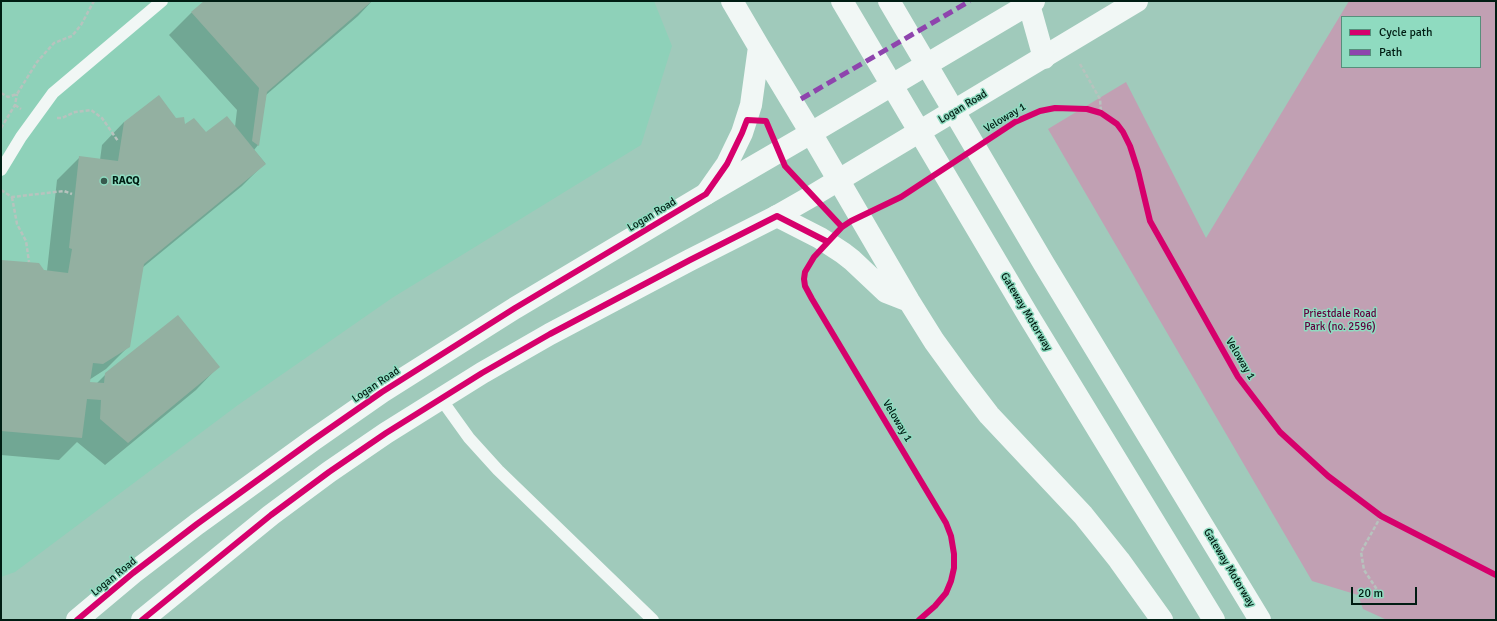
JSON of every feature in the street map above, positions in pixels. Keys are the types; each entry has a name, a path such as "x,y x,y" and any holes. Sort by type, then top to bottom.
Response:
{"main road":[{"path":"732,1 934,341 985,409 1083,515 1119,560 1156,612"},
{"name":"Gateway Motorway","path":"842,1 1032,322 1214,620"},
{"name":"Logan Road","path":"142,620 204,568 329,472 386,433 482,373 550,334 777,216 839,181 1137,1"},
{"path":"1030,2 1044,58"},
{"name":"Logan Road","path":"77,620 133,573 197,524 382,392 509,312 1030,2"},
{"name":"Gateway Motorway","path":"893,8 988,171 1260,620"},
{"path":"706,194 727,164 742,133 751,105 759,47"},
{"path":"777,216 814,235 843,253 886,292 910,301"}],"lane":[{"path":"1,170 21,137 53,93 162,1"},
{"path":"441,399 469,438 498,470 653,620"}],"path":[{"path":"1,128 15,105 16,94 37,62 54,43 72,36 81,24 94,1"},
{"path":"1080,64 1100,99 1101,113"},
{"path":"1,92 8,97 16,94"},
{"path":"55,118 62,118 75,112 90,110 102,118 118,141"},
{"path":"1094,111 1109,117"},
{"path":"1,190 12,197 64,191 72,194"},
{"path":"12,197 17,224 26,241 29,262"},
{"path":"1375,511 1388,519"},
{"path":"1381,516 1362,552 1364,570 1382,597"}],"shaded area":[{"name":"RACQ","path":"1,1 654,1 672,46 641,145 392,298 238,405 15,572 1,577"}],"green space":[{"name":"Priestdale Road Park (no. 2596)","path":"1349,1 1496,1 1496,620 1387,620 1363,609 1358,595 1312,581 1048,129 1126,82 1206,238"}],"building":[{"path":"204,1 372,1 267,92 259,146 252,141 259,88 191,12"},
{"path":"159,95 176,118 184,117 185,124 194,118 206,132 227,116 266,164 144,264 130,347 103,364 93,363 90,382 104,383 105,373 178,315 220,367 128,443 100,419 101,400 87,399 82,438 1,431 1,260 39,263 44,270 68,273 72,249 69,248 79,156 118,161 124,122"}],"marked path":[{"path":"801,99 970,1"}],"cycle path":[{"name":"Veloway 1","path":"919,620 935,606 946,593 951,581 954,568 954,554 951,536 946,523 812,299 805,286 805,272 814,257 842,227 851,221 901,197 1015,122 1040,111 1055,108 1087,109 1101,113 1117,124 1123,132 1130,146 1138,171 1150,221 1238,377 1280,432 1328,476 1381,516 1496,575"},
{"path":"77,620 133,573 197,524 382,392 515,308 706,194 727,164 747,120 766,121 785,166 842,227"},
{"path":"142,620 271,515 329,472 386,433 482,373 550,334 777,216 828,242"}],"place":[{"name":"RACQ","path":"104,181"}]}
